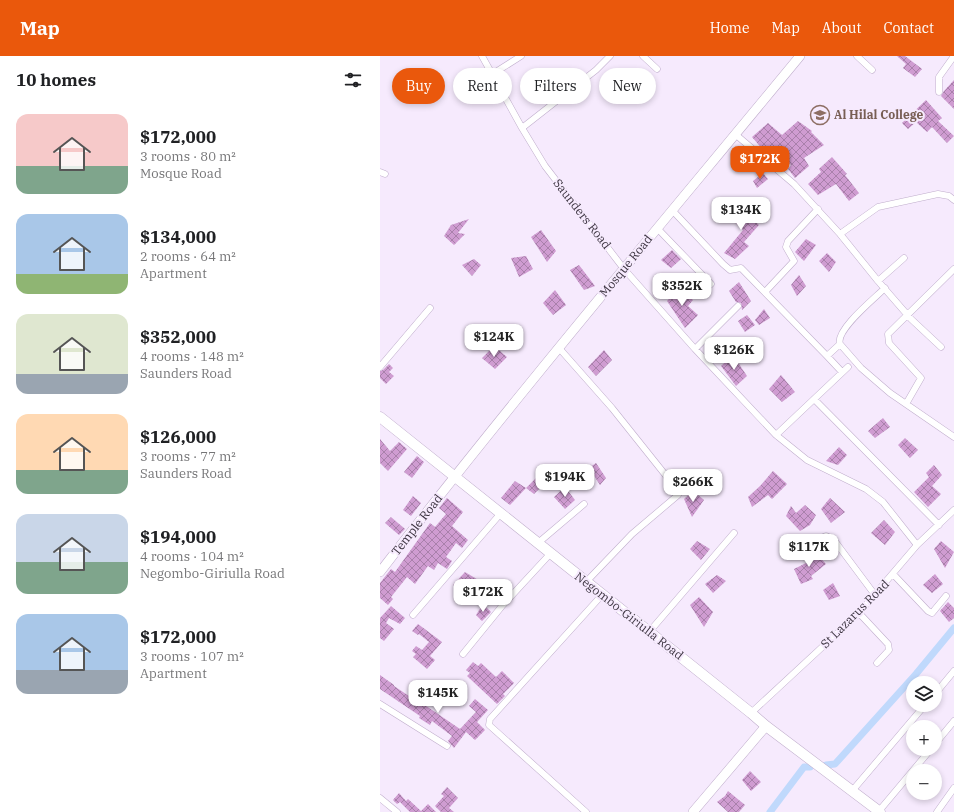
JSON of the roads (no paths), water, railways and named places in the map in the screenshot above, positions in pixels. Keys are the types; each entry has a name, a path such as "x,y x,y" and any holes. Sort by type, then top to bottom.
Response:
{"main road":[{"name":"Negombo-Giriulla Road","path":"380,417 550,554 650,631 766,726 880,812"}],"street":[{"name":"Saunders Road","path":"482,56 488,68"},
{"path":"502,68 521,56"},
{"path":"522,128 596,70 610,56"},
{"path":"643,56 657,69"},
{"name":"Mosque Road","path":"454,477 657,228 800,56"},
{"path":"857,56 872,70"},
{"path":"939,92 939,77 954,56"},
{"name":"Saunders Road","path":"508,104 545,166 624,269 695,348 776,435 807,460 866,489 883,502 918,545"},
{"path":"736,134 794,184 840,234 908,315 941,347"},
{"path":"840,234 878,207 938,194 949,196 954,200"},
{"path":"765,292 794,261 786,247 788,241 818,209"},
{"path":"672,210 730,270 741,268 842,372"},
{"path":"657,228 711,284"},
{"path":"878,281 904,258"},
{"path":"906,404 922,378 889,343 888,334 954,269"},
{"path":"885,288 851,320 840,335 839,342 861,368 890,394 954,437"},
{"path":"695,348 738,306"},
{"path":"380,367 430,308"},
{"path":"827,356 840,344"},
{"path":"559,348 612,408 679,492 678,495 632,534 586,582"},
{"path":"776,435 848,367"},
{"path":"814,399 939,525"},
{"name":"Temple Road","path":"380,572 454,477"},
{"path":"538,544 584,504"},
{"name":"St Lazarus Road","path":"751,713 858,613 918,545 954,510"},
{"path":"413,614 501,513"},
{"path":"650,631 734,533"},
{"path":"819,539 826,536 834,540 875,595"},
{"path":"463,654 502,606 550,554"},
{"path":"893,574 928,611 932,613 946,596"},
{"path":"586,812 489,725 490,719 602,595"},
{"path":"858,613 888,644 889,650 877,663"},
{"path":"942,686 954,671"},
{"path":"380,704 447,746"},
{"path":"852,792 920,712"},
{"path":"942,736 954,721"},
{"path":"693,812 766,726"},
{"path":"880,812 925,756"},
{"path":"937,812 954,788"},
{"path":"380,798 397,812"}],"waterway":[{"path":"826,765 835,764 916,674 954,628"},
{"path":"770,812 804,767 810,767"}],"place":[{"name":"Al Hilal College","path":"820,115"}]}
